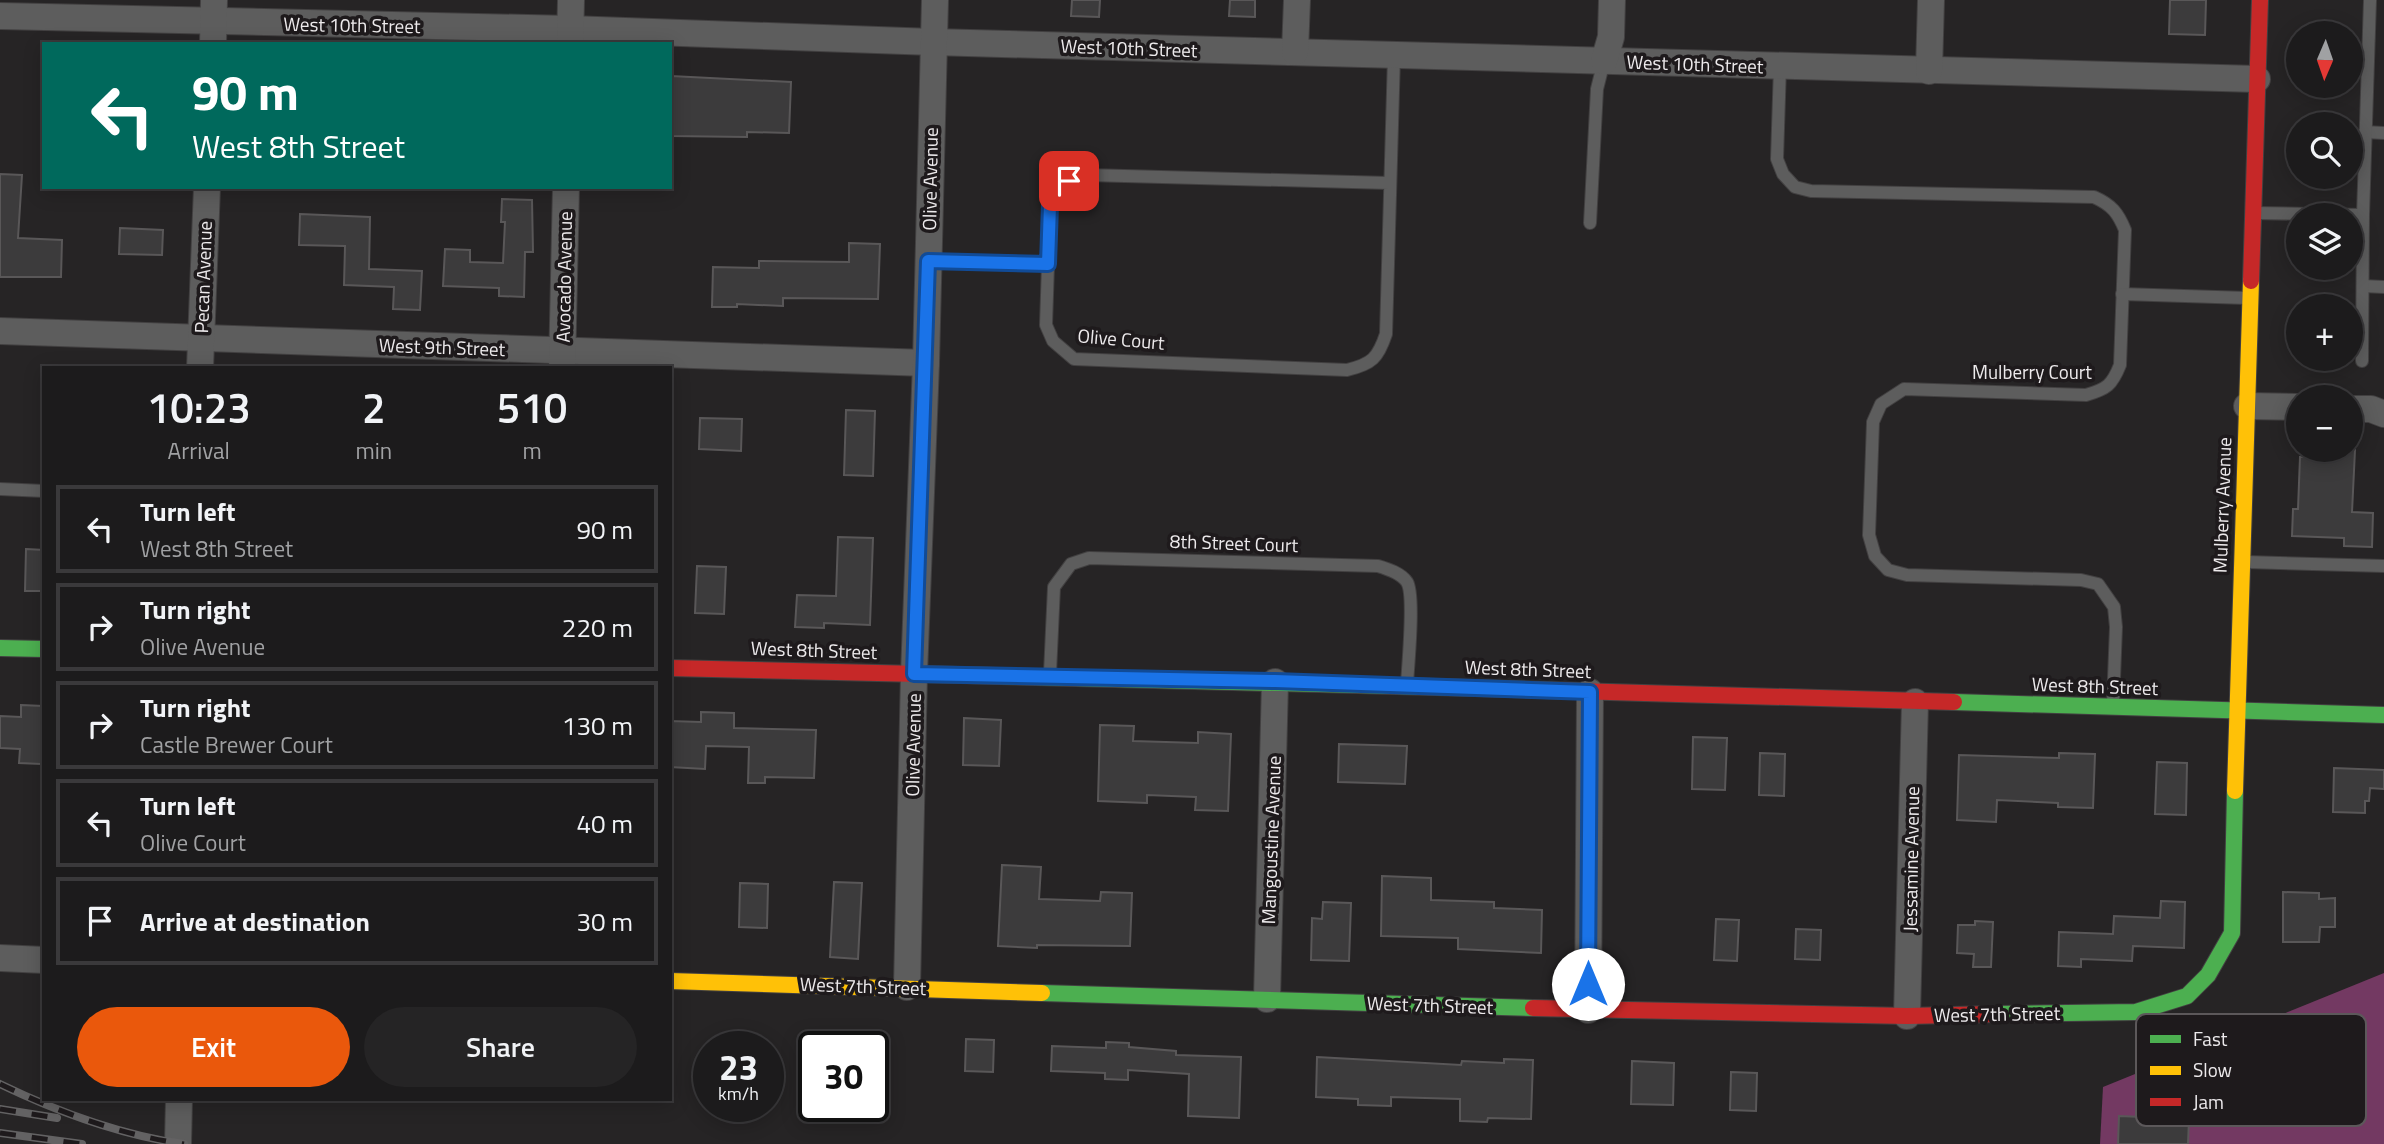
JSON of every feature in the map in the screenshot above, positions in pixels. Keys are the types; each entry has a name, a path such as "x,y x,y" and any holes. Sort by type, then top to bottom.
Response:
{"street":[{"path":"570,37 571,0"},
{"name":"Olive Avenue","path":"907,987 935,0"},
{"path":"1295,52 1297,0"},
{"path":"1604,61 1611,37 1612,0"},
{"path":"1928,71 1931,0"},
{"name":"Mulberry Avenue","path":"2187,996 2208,975 2232,933 2260,0"},
{"name":"West 10th Street","path":"0,16 570,37 933,42 2257,79"},
{"name":"Pecan Avenue","path":"200,366 207,189"},
{"name":"Avocado Avenue","path":"562,360 566,189"},
{"name":"West 9th Street","path":"0,331 201,339 562,360 926,363"},
{"path":"2247,406 2286,407"},
{"path":"2363,409 2384,414"},
{"path":"0,648 42,649"},
{"name":"West 8th Street","path":"672,668 1275,681 2384,715"},
{"name":"Mangoustine Avenue","path":"1267,999 1275,681"},
{"path":"1588,1010 1590,692"},
{"name":"Jessamine Avenue","path":"1908,1016 1915,702"},
{"path":"0,958 42,960"},
{"name":"West 7th Street","path":"672,981 1588,1010 1908,1016 2136,1012 2187,996"},
{"path":"178,1144 179,1101"}],"lane":[{"path":"2362,203 2370,0"},
{"name":"Olive Court","path":"1389,183 1088,175 1069,181 1056,192 1050,205 1046,325 1053,341 1074,359 1347,370 1366,365 1380,352 1386,334 1394,56"},
{"path":"1590,223 1597,89 1604,61"},
{"name":"Mulberry Court","path":"1780,66 1777,159 1783,174 1795,187 1811,191 2094,197 2108,203 2119,214 2125,230 2120,365 2114,381 2101,391 2086,395 1904,389 1891,395 1881,404 1873,422 1869,535 1875,556 1888,570 1907,575 2081,580 2098,584 2114,607 2116,627 2113,708"},
{"path":"2365,132 2384,133"},
{"path":"2252,213 2286,214"},
{"path":"928,261 1048,264"},
{"path":"2362,280 2362,294"},
{"path":"2362,286 2384,287"},
{"path":"2122,295 2250,298"},
{"path":"0,489 42,491"},
{"name":"8th Street Court","path":"1050,677 1054,587 1072,564 1089,558 1378,566 1394,571 1408,583 1411,598 1406,686"},
{"path":"2242,562 2384,566"}],"shaded area":[{"path":"2384,973 2384,1144 2100,1144 2103,1087 2136,1074 2136,1126 2366,1126 2366,1014 2283,1014"}],"building":[{"path":"1072,0 1100,0 1099,17 1071,16"},
{"path":"1230,0 1255,0 1255,17 1229,16"},
{"path":"2170,0 2206,0 2205,35 2169,34"},
{"path":"672,76 791,82 789,133 747,132 747,137 672,136"},
{"path":"0,174 22,175 18,238 62,240 61,277 0,277"},
{"path":"502,199 532,200 533,252 525,252 524,297 499,296 499,288 443,286 445,249 470,250 470,262 503,263 505,222 501,222"},
{"path":"300,214 370,217 369,269 422,271 420,310 393,309 394,287 344,285 345,246 299,245"},
{"path":"120,228 163,230 162,255 119,254"},
{"path":"849,243 880,244 878,299 783,298 783,306 737,304 737,307 712,307 713,267 759,268 759,261 849,262"},
{"path":"846,410 875,411 873,476 844,475"},
{"path":"700,418 742,419 741,451 699,449"},
{"path":"2300,462 2354,462 2352,512 2373,513 2372,547 2344,546 2344,538 2292,536 2293,509 2298,509"},
{"path":"838,537 873,538 870,625 824,623 824,628 795,627 797,595 836,596"},
{"path":"26,549 42,550 42,591 25,591"},
{"path":"697,566 726,567 724,614 695,613"},
{"path":"21,705 42,706 41,764 19,763 20,749 0,748 0,716 21,717"},
{"path":"701,712 734,713 734,728 816,730 814,778 765,777 765,783 748,783 749,747 706,746 705,769 672,767 672,721 701,722"},
{"path":"964,718 1001,720 999,766 963,765"},
{"path":"1100,725 1134,726 1133,741 1198,743 1198,732 1231,734 1228,811 1195,810 1196,797 1147,795 1147,803 1098,801"},
{"path":"1693,737 1727,738 1725,790 1692,789"},
{"path":"1339,744 1407,746 1405,784 1338,782"},
{"path":"1760,753 1785,754 1784,796 1759,795"},
{"path":"2059,753 2095,754 2093,808 1997,800 1996,822 1957,820 1959,755 2059,758"},
{"path":"2157,762 2187,763 2186,815 2155,814"},
{"path":"2334,768 2384,770 2384,789 2370,788 2369,801 2365,801 2365,813 2333,812"},
{"path":"1002,865 1041,867 1039,899 1100,901 1101,892 1132,893 1130,946 998,946"},
{"path":"1382,876 1431,878 1431,900 1494,902 1494,908 1542,910 1541,953 1458,949 1458,938 1381,936"},
{"path":"834,882 862,883 858,959 830,957"},
{"path":"740,883 768,884 767,928 739,927"},
{"path":"2283,892 2319,893 2319,899 2335,898 2335,927 2320,927 2319,942 2283,942"},
{"path":"2161,901 2185,902 2184,948 2133,946 2132,961 2081,959 2081,967 2058,966 2059,932 2113,934 2114,916 2160,918"},
{"path":"1323,902 1351,903 1349,961 1311,960 1312,918 1322,919"},
{"path":"1716,919 1739,920 1737,961 1714,960"},
{"path":"1975,921 1993,922 1991,967 1973,967 1974,954 1957,953 1958,925 1975,925"},
{"path":"1796,929 1821,930 1820,960 1795,959"},
{"path":"966,1039 994,1040 993,1072 965,1071"},
{"path":"1106,1042 1176,1051 1176,1055 1241,1057 1239,1118 1188,1116 1189,1074 1128,1070 1128,1080 1105,1079 1105,1073 1051,1071 1052,1046 1106,1048"},
{"path":"1317,1057 1461,1065 1462,1061 1504,1063 1504,1059 1533,1060 1531,1119 1488,1118 1487,1122 1460,1121 1460,1099 1391,1097 1391,1106 1358,1105 1358,1099 1316,1097"},
{"path":"1632,1061 1674,1063 1673,1105 1631,1104"},
{"path":"1731,1072 1757,1073 1756,1111 1730,1110"},
{"path":"2119,1116 2136,1117 2136,1126 2189,1126 2188,1144 2118,1144"}],"railway":[{"path":"0,1084 90,1121 137,1135 184,1144"},
{"path":"0,1109 57,1118"},
{"path":"0,1133 82,1144"}],"traffic: fast":[{"path":"0,648 42,649"},
{"path":"961,675 1474,688"},
{"path":"1954,702 2384,715"},
{"path":"1997,1014 2136,1012 2187,996 2208,975 2232,933 2235,791"},
{"path":"1042,993 1533,1008"}],"traffic: slow":[{"path":"2235,791 2251,281"},
{"path":"672,981 1042,993"}],"traffic: jam":[{"path":"2251,281 2260,0"},
{"path":"672,668 961,675"},
{"path":"1474,688 1954,702"},
{"path":"1533,1008 1907,1016 1997,1014"}],"route":[{"path":"1069,181 1056,192 1050,205 1048,264 928,261 914,674 1275,681 1590,692 1588,984"}]}
